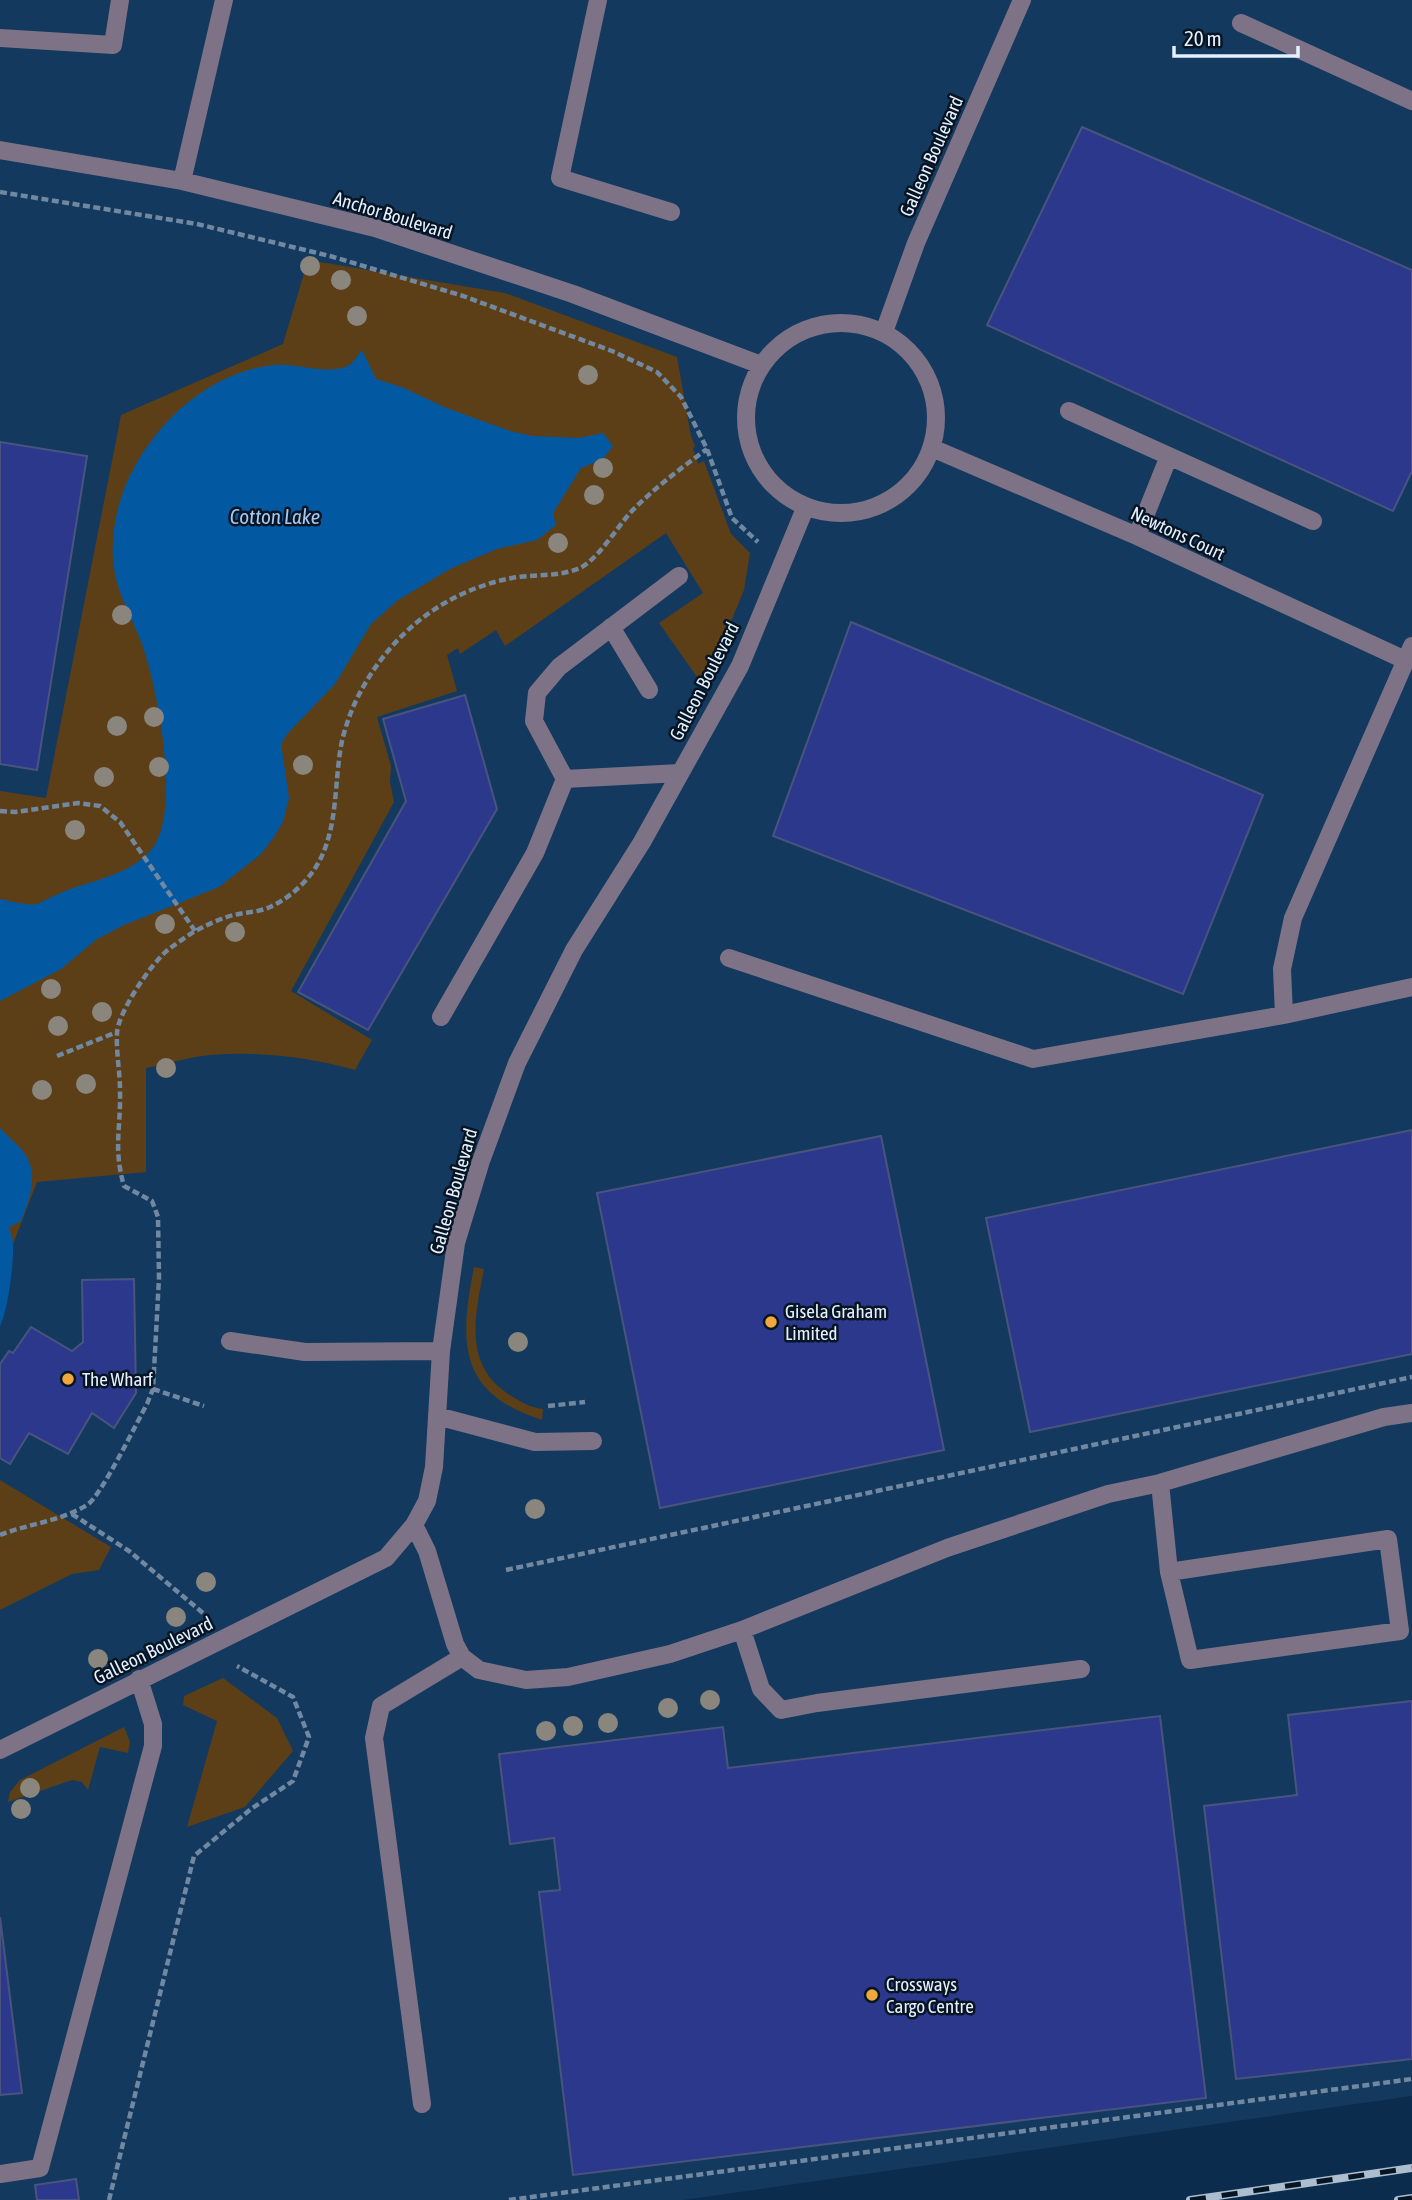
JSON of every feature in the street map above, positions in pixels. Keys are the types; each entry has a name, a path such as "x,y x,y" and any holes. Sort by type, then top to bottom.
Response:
{"street":[{"path":"0,37 113,45 120,0"},
{"path":"182,181 224,0"},
{"path":"598,0 560,178 671,212"},
{"name":"Galleon Boulevard","path":"884,332 916,243 1022,0"},
{"path":"1241,23 1412,101"},
{"name":"Anchor Boulevard","path":"0,150 182,181 375,228 573,295 761,365"},
{"path":"851,322 884,332 906,347 923,369 934,394 937,421 932,448 920,472 901,492 877,506 850,512 827,512 794,500 769,481 752,455 746,424 748,393 761,365 785,340 816,326 851,322"},
{"path":"1069,411 1313,520"},
{"name":"Newtons Court","path":"932,448 1409,653"},
{"path":"1137,537 1169,456"},
{"name":"Galleon Boulevard","path":"0,1751 139,1679 386,1558 414,1525 427,1501 434,1467 441,1351 456,1243 481,1161 517,1063 574,950 642,842 740,666 806,506"},
{"path":"565,779 534,721 537,693 559,667 678,576"},
{"path":"611,627 649,690"},
{"path":"1284,1015 1282,969 1293,918 1409,653"},
{"path":"565,779 680,773"},
{"path":"441,1017 535,853 565,779"},
{"path":"729,958 1033,1059 1284,1015 1412,986"},
{"path":"230,1341 305,1352 441,1351"},
{"path":"414,1525 427,1551 455,1644 462,1657 479,1670 526,1680 568,1678 670,1654 742,1630 947,1548 1108,1494 1160,1483 1384,1417 1412,1413"},
{"path":"437,1416 535,1442 593,1441"},
{"path":"1160,1483 1169,1572 1190,1660 1400,1631 1388,1539 1169,1572"},
{"path":"742,1630 761,1689 781,1710 1082,1669"},
{"path":"422,2105 374,1738 381,1706 462,1657"},
{"path":"0,2174 40,2168 153,1746 153,1724 139,1679"}],"path":[{"path":"0,192 197,225 330,256 506,311 612,351 657,372 681,397 707,449 732,518 782,564"},
{"path":"0,1535 71,1513 90,1504 148,1404 153,1389 159,1278 158,1217 152,1201 124,1186 116,1147 121,1093 117,1032 126,1004 167,951 195,932 231,915 270,907 296,890 313,872 325,848 333,818 342,742 350,712 390,646 421,617 448,600 480,586 582,567 630,513 665,480 707,449"},
{"path":"0,811 15,812 78,803 100,806 120,822 195,932"},
{"path":"57,1056 117,1032"},
{"path":"506,1570 1412,1377"},
{"path":"153,1389 205,1406"},
{"path":"548,1406 585,1402"},
{"path":"71,1513 129,1551 201,1610 210,1621"},
{"path":"109,2200 194,1857 251,1809 293,1781 309,1737 293,1697 236,1666 233,1660"},
{"path":"509,2200 1412,2079"}],"shaded area":[{"path":"0,0 1412,0 1412,2096 684,2200 0,2200"},
{"path":"308,260 505,293 677,357 698,464 704,461 731,534 750,553 744,590 704,687 659,623 703,593 666,533 505,646 496,630 460,654 458,648 447,655 457,691 377,717 391,766 390,782 394,802 291,991 372,1040 355,1070 301,1058 247,1054 202,1056 146,1068 146,1172 37,1182 0,1278 0,791 46,798 121,415 283,344"},
{"path":"474,1267 484,1269 476,1318 482,1365 491,1379 504,1391 523,1403 543,1409 542,1420 514,1409 494,1395 480,1380 471,1362 466,1319"},
{"path":"0,1480 111,1547 99,1570 72,1574 0,1610"},
{"path":"223,1678 277,1718 293,1751 245,1807 187,1827 217,1721 183,1705 184,1696"},
{"path":"124,1727 130,1742 128,1753 100,1747 88,1790 82,1782 72,1780 8,1802 10,1792 20,1780"}],"water":[{"name":"Cotton Lake","path":"362,350 376,379 404,388 444,407 510,431 532,436 579,438 603,433 613,446 603,459 581,468 553,513 556,525 537,540 497,549 450,569 398,600 371,624 335,684 288,733 281,744 289,798 283,822 261,854 219,887 124,925 97,939 61,969 0,1001 0,899 37,904 120,872 148,853 162,828 166,803 166,775 159,713 147,659 120,590 113,559 117,512 134,468 159,431 175,414 192,399 231,376 274,365 339,368 350,365"},
{"path":"0,1128 27,1157 32,1181 21,1221 9,1227 13,1241 13,1262 8,1298 0,1326"}],"building":[{"path":"1082,127 1412,270 1412,471 1393,511 987,325"},
{"path":"0,442 87,456 37,770 0,764"},
{"path":"851,622 1263,795 1183,994 773,836"},
{"path":"465,695 497,809 368,1030 298,992 406,801 383,719"},
{"path":"1412,1130 1412,1354 1030,1432 986,1218"},
{"name":"Gisela Graham Limited","path":"881,1136 944,1450 660,1508 597,1193"},
{"name":"The Wharf","path":"134,1279 136,1393 114,1428 92,1413 68,1454 29,1433 10,1464 0,1458 0,1364 9,1351 13,1353 31,1327 72,1351 83,1342 82,1280"},
{"path":"1412,1701 1412,2059 1236,2079 1204,1806 1297,1795 1288,1715"},
{"name":"Crossways Cargo Centre","path":"1160,1716 1206,2098 573,2175 539,1892 560,1890 554,1838 510,1844 499,1754 723,1727 728,1768"},
{"path":"0,1917 22,2093 0,2095"},
{"path":"76,2179 79,2200 37,2200 35,2185"}],"railway":[{"path":"1190,2200 1412,2168"},
{"path":"1398,2200 1412,2198"}],"place":[{"name":"Gisela Graham Limited","path":"771,1322"},
{"name":"The Wharf","path":"68,1379"},
{"name":"Crossways Cargo Centre","path":"872,1995"}]}
